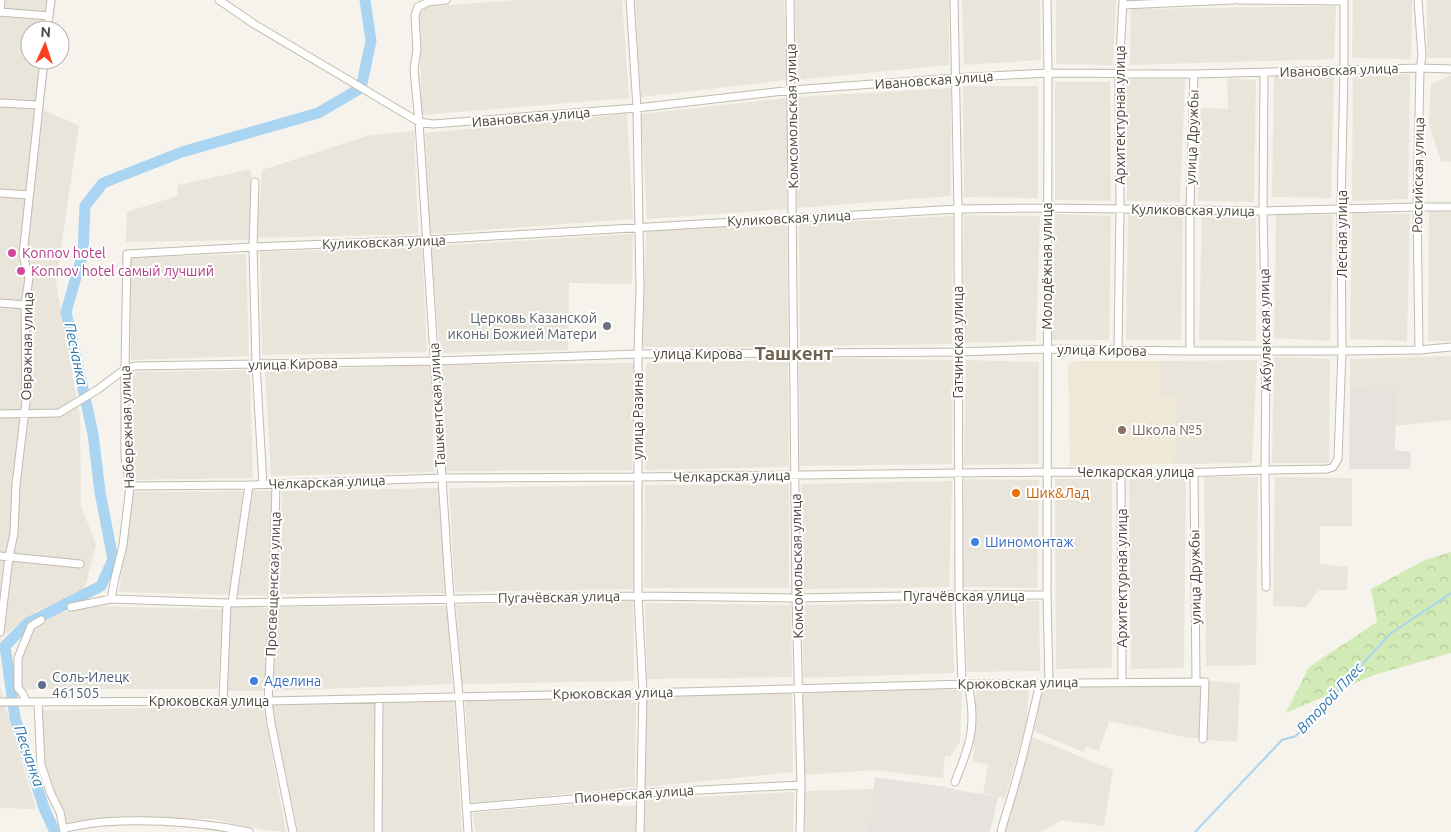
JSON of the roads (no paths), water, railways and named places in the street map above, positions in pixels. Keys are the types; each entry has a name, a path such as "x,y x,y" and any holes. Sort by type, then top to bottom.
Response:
{"street":[{"path":"1,0 0,12 49,16"},
{"path":"49,20 51,0"},
{"path":"219,0 254,24 419,122"},
{"name":"Ташкентская улица","path":"453,0 428,2 418,7 415,15 417,50 414,69 450,599 459,696 468,832"},
{"name":"улица Разина","path":"630,0 637,108 640,288 638,354 638,596 643,693 640,832"},
{"name":"Комсомольская улица","path":"790,0 796,598 800,689 800,832"},
{"name":"Гатчинская улица","path":"954,0 958,209 959,595 965,684 972,712 969,743 955,782"},
{"name":"Молодёжная улица","path":"1048,0 1047,596 1049,683"},
{"path":"1123,3 1232,0"},
{"path":"1238,0 1344,0"},
{"name":"Лесная улица","path":"1333,467 1338,459 1342,351 1341,209 1344,0"},
{"name":"Российская улица","path":"1418,0 1422,56 1420,68 1417,207 1419,350"},
{"name":"Архитектурная улица","path":"1118,350 1119,74 1123,3"},
{"name":"Ивановская улица","path":"419,122 442,124 637,108 792,90 1048,73 1194,74 1420,68 1451,69"},
{"name":"Овражная улица","path":"0,632 9,557 14,533 16,485 26,402 26,305 29,278 24,255 43,70"},
{"name":"Акбулакская улица","path":"1264,72 1263,211 1266,350 1266,587"},
{"name":"улица Дружбы","path":"1190,351 1190,210 1194,74"},
{"path":"0,103 39,105"},
{"path":"256,182 253,247 256,364 263,484"},
{"path":"0,193 29,195"},
{"name":"Куликовская улица","path":"127,254 426,240 958,209 1047,208 1263,211 1451,207"},
{"name":"Набережная улица","path":"111,599 123,546 130,486 125,458 124,370 127,254"},
{"path":"0,302 26,305"},
{"name":"улица Кирова","path":"124,370 135,366 435,362 638,354 958,352 1047,349 1342,351 1419,350 1451,347"},
{"path":"0,414 59,413 97,390 124,370"},
{"name":"Челкарская улица","path":"130,486 249,485 442,478 638,478 1048,472 1183,473 1327,469 1333,467"},
{"name":"улица Дружбы","path":"1194,472 1196,682"},
{"name":"Архитектурная улица","path":"1121,473 1122,682"},
{"name":"Просвещенская улица","path":"276,484 268,701 293,832"},
{"path":"223,701 229,603 249,485"},
{"path":"0,556 80,564"},
{"name":"Пугачёвская улица","path":"71,607 111,599 273,603 638,596 796,598 959,595 1047,596"},
{"path":"24,702 23,694 18,688 18,658 31,626 41,620"},
{"name":"Крюковская улица","path":"1,702 268,701 965,684 1205,682 1203,739"},
{"path":"1001,832 1015,786 1040,683"},
{"path":"378,832 379,698"},
{"path":"38,703 41,765 51,794 60,812 64,830 102,822 133,821 187,823 249,832"},
{"name":"Пионерская улица","path":"467,808 641,792 801,785"}],"waterway":[{"name":"Песчанка","path":"55,832 44,808 15,718 5,646 28,623 101,586 113,559 100,492 93,434 66,312 83,253 85,206 103,183 182,152 318,113 361,88 371,41 365,0"},
{"name":"Второй Плес","path":"1195,832 1282,740 1296,736 1390,634 1451,593"}],"place":[{"name":"Konnov hotel","path":"12,253"},
{"name":"Konnov hotel самый лучший","path":"21,271"},
{"name":"Церковь Казанской иконы Божией Матери","path":"607,326"},
{"name":"Школа №5","path":"1122,430"},
{"name":"Шик&Лад","path":"1016,493"},
{"name":"Шиномонтаж","path":"975,542"},
{"name":"Аделина","path":"254,681"},
{"name":"Соль-Илецк 461505","path":"42,685"}],"district":[{"name":"Ташкент","path":"794,353"}]}
